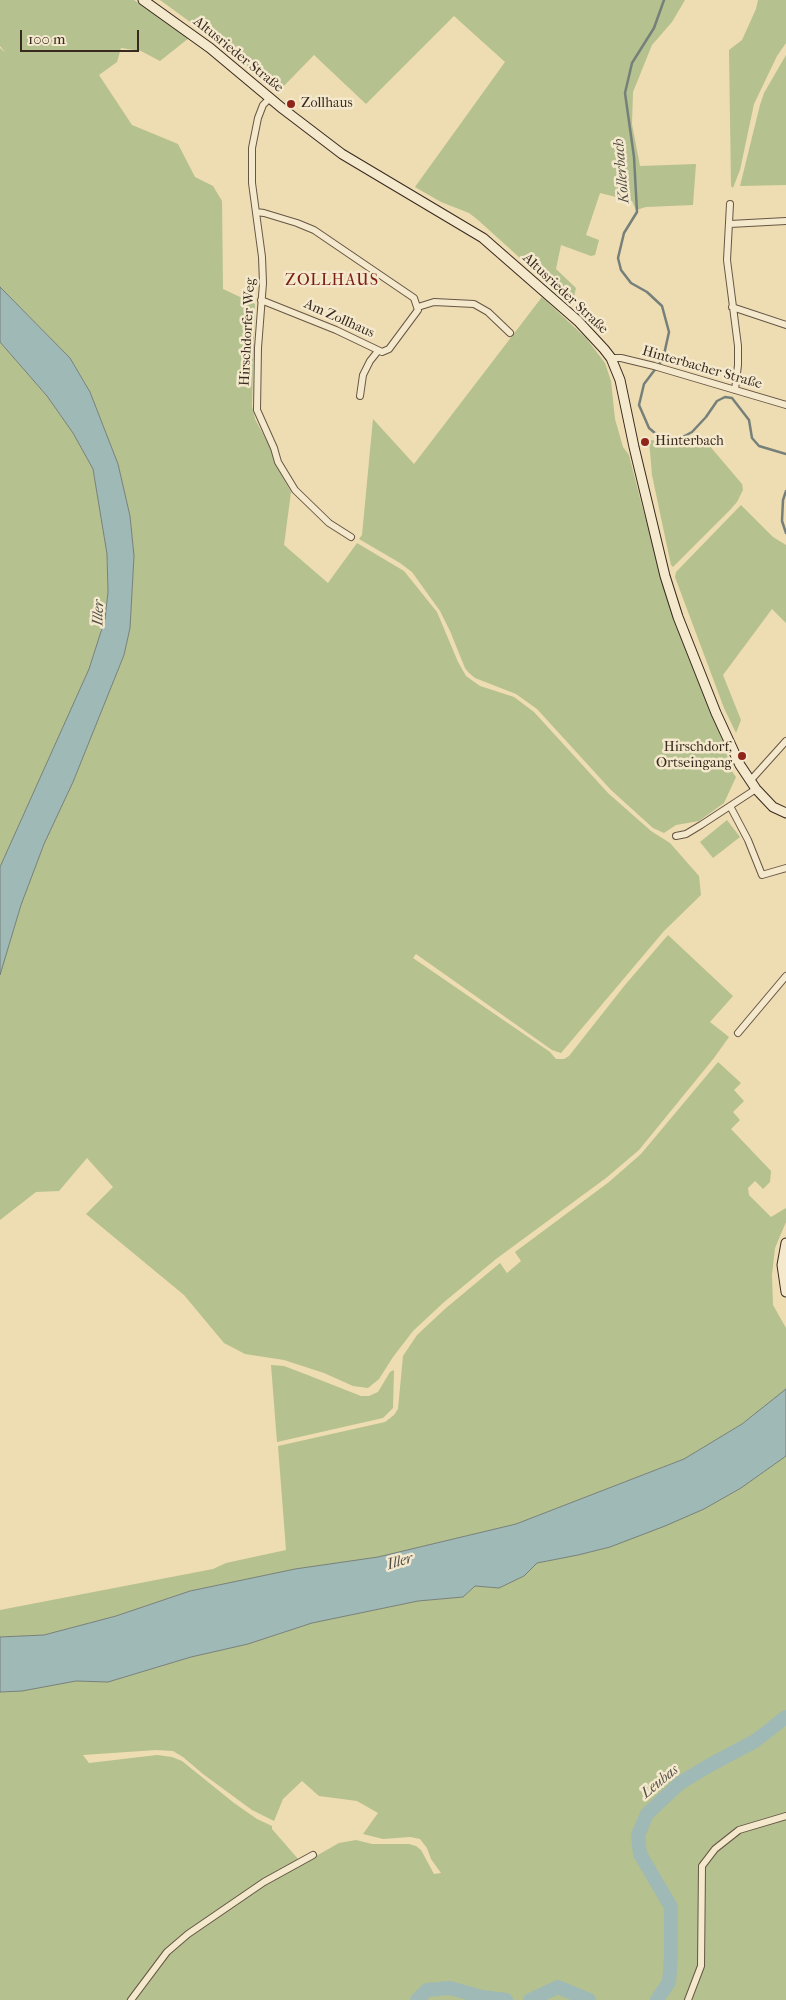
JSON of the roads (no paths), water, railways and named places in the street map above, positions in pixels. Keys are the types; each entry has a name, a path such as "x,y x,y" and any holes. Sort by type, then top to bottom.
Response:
{"main road":[{"name":"Altusrieder Straße","path":"143,0 210,48 312,132 342,154 483,238 578,322 611,358 620,380 649,512 665,576 678,617 716,713 750,781 773,807 786,813"},
{"path":"786,1243 782,1265 786,1292"}],"street":[{"name":"Hirschdorfer Weg","path":"270,98 263,105 258,118 252,148 252,182 262,257 263,283 257,410 274,448 278,462 295,490 329,523 351,537"},
{"path":"730,204 727,260 738,346 735,390"},
{"path":"256,212 288,220 314,230 414,298 418,307 434,302 467,302 488,312 510,333"},
{"path":"730,224 786,221"},
{"name":"Am Zollhaus","path":"261,300 336,330 382,352 389,349 416,314 418,307"},
{"path":"732,307 786,325"},
{"name":"Am Zollhaus","path":"360,396 363,375 378,351"},
{"name":"Hinterbacher Straße","path":"611,358 621,358 654,366 786,405"},
{"path":"750,781 786,741"},
{"path":"676,836 686,834 756,789"},
{"path":"730,806 748,840 762,875 786,868"},
{"path":"738,1033 786,976"},
{"path":"688,2000 701,1966 702,1866 715,1849 739,1830 786,1816"},
{"path":"131,2000 167,1952 188,1934 264,1882 313,1855"}],"water":[{"path":"0,287 70,358 90,392 118,464 130,516 134,556 130,628 124,655 73,782 44,844 21,905 0,975 0,867 89,669 105,619 108,592 107,554 93,469 73,433 47,396 0,342"},
{"name":"Iller","path":"786,1389 786,1456 741,1488 704,1509 665,1526 610,1547 537,1563 524,1576 499,1588 475,1586 463,1597 418,1601 312,1623 248,1644 191,1657 108,1682 76,1681 22,1691 0,1692 0,1637 44,1635 116,1616 190,1591 295,1569 378,1557 516,1524 684,1459 742,1424"}],"waterway":[{"name":"Kollerbach","path":"664,0 654,28 632,63 625,93 634,157 637,212 624,233 618,258 621,270 631,283 647,292 662,306 669,332 663,359 644,384 639,405 649,428 656,434 679,439 692,432 717,401 725,397 732,398 749,420 752,438 759,446 786,454"},
{"name":"Kollerbach","path":"786,491 783,500 782,521 786,533"},
{"name":"Leubas","path":"657,2000 669,1982 671,1907 640,1854 638,1835 647,1814 680,1783 755,1741 786,1717"},
{"name":"Leubas","path":"530,2000 558,1987 589,2000"},
{"name":"Leubas","path":"417,2000 427,1990 450,1988 482,1997 506,2000"}],"place":[{"name":"Zollhaus","path":"291,104"},
{"name":"Hinterbach","path":"645,442"},
{"name":"Hirschdorf, Ortseingang","path":"742,756"}],"district":[{"name":"ZOLLHAUS","path":"332,281"}]}
